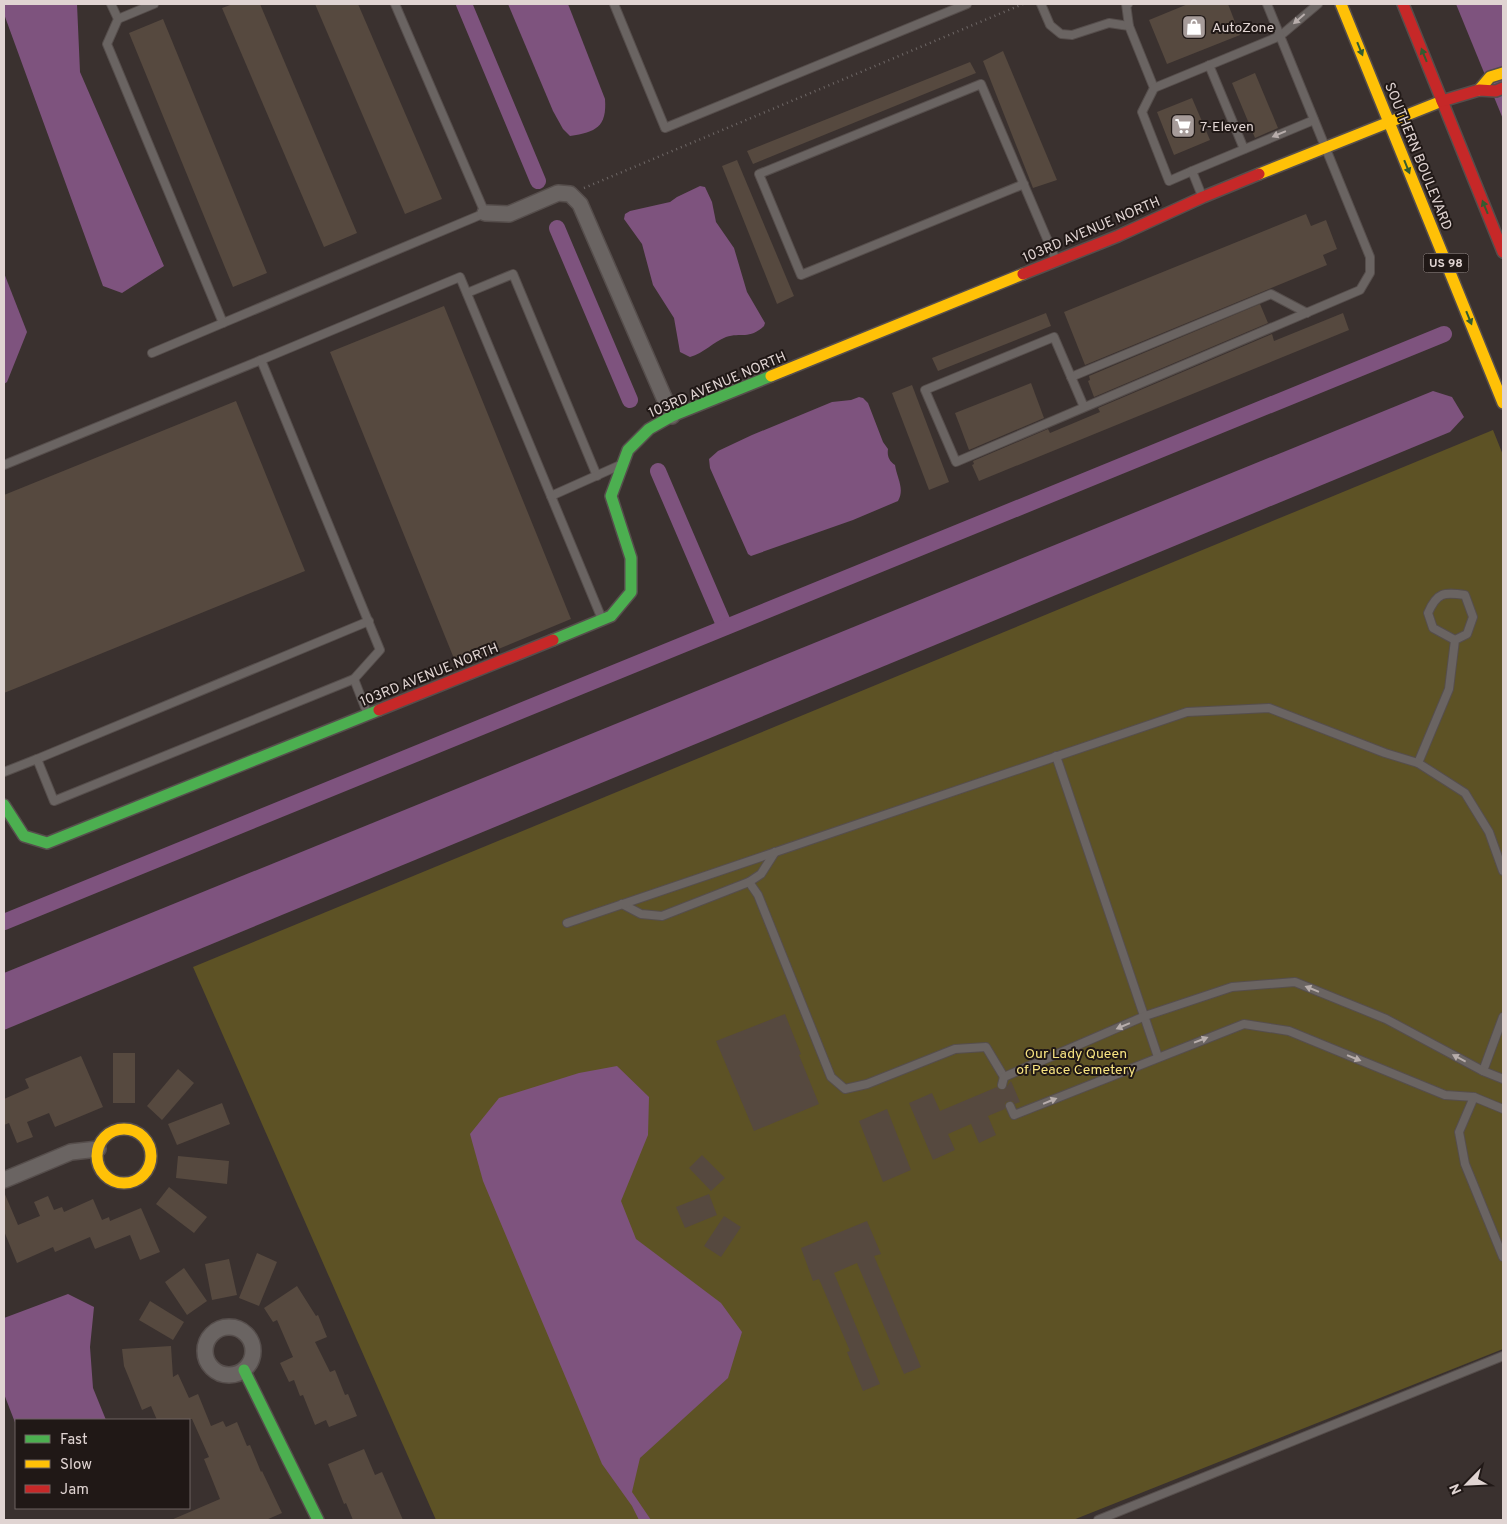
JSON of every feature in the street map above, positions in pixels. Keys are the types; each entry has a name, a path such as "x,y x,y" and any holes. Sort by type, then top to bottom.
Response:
{"main road":[{"name":"SOUTHERN BOULEVARD","path":"1341,4 1503,403"},
{"path":"1403,4 1503,252"},
{"path":"1479,90 1490,77 1503,72"},
{"name":"103RD AVENUE NORTH","path":"4,805 24,836 47,843 611,616 631,592 631,558 611,496 628,450 649,429 672,416 1118,236 1203,197 1442,100 1479,90 1496,91 1503,88"},
{"path":"126,1129 135,1132 148,1145 151,1154 150,1164 141,1178 134,1182 117,1182 103,1173 97,1157 98,1149 102,1140 109,1134 117,1130 126,1129"},
{"path":"244,1370 318,1520"}],"street":[{"path":"485,213 509,214 558,193 570,194 580,204 672,416"},
{"path":"4,1180 71,1152 98,1149"}],"lane":[{"path":"111,4 118,19"},
{"path":"154,4 118,19 108,44 224,323"},
{"path":"152,353 485,213 395,4"},
{"path":"614,4 665,128 967,4"},
{"path":"1051,4 1042,6 1050,25 1061,34 1072,35 1109,23 1128,26"},
{"path":"1128,4 1126,4 1128,26 1154,88"},
{"path":"1084,407 1054,337 925,390 956,462 1360,290 1370,272 1370,257 1267,4"},
{"path":"1314,120 1169,181 1142,112 1154,88 1280,36 1318,4"},
{"path":"1209,66 1244,149"},
{"path":"1024,184 801,275 759,174 981,84 1024,184 1056,260"},
{"path":"1192,171 1203,197"},
{"path":"467,293 513,274 597,476"},
{"path":"4,465 460,277 602,620"},
{"path":"1071,377 1271,294 1307,312"},
{"path":"37,759 54,801 354,679 380,650 261,360"},
{"path":"551,496 622,465"},
{"path":"1448,593 1465,595 1473,617 1467,634 1455,640 1433,628 1428,613 1433,600 1448,593"},
{"path":"4,772 369,621"},
{"path":"1418,763 1449,689 1455,640"},
{"path":"354,679 368,715"},
{"path":"567,923 1187,712 1269,708 1385,753 1418,763 1465,793 1489,832 1503,871"},
{"path":"1056,756 1158,1057"},
{"path":"622,904 641,914 662,916 749,882 761,874 775,852"},
{"path":"749,882 758,894 831,1077 845,1090 867,1084 954,1049 986,1047 1003,1081 1144,1016 1232,987 1295,982 1386,1019 1483,1071 1503,1079"},
{"path":"1483,1071 1503,1016"},
{"path":"1010,1106 1014,1116 1244,1024 1289,1031 1445,1095 1474,1097 1503,1109"},
{"path":"1474,1097 1459,1132 1465,1164 1503,1258"},
{"path":"1098,1520 1503,1356"}],"path":[{"path":"570,194 1023,4"}],"green space":[{"name":"Our Lady Queen of Peace Cemetery","path":"1493,430 1503,455 1503,1349 1073,1520 436,1520 193,967"}],"shaded area":[{"path":"4,4 77,4 80,72 164,266 122,293 103,286 4,14"},
{"path":"508,4 568,4 605,99 602,122 593,130 570,136 563,129 553,111"},
{"path":"1456,4 1503,4 1503,119"},
{"path":"700,186 705,187 712,202 716,222 734,248 747,292 765,323 764,326 754,333 726,337 690,357 680,352 674,318 653,285 642,244 624,219 625,214 630,211 670,202"},
{"path":"4,273 27,332 7,382 4,384"},
{"path":"1433,391 1452,397 1464,417 1450,432 4,1030 4,973"},
{"path":"859,397 868,403 883,442 888,449 889,458 895,465 901,488 898,501 853,520 751,556 748,554 710,468 709,459 718,451 752,435 832,402"},
{"path":"617,1066 649,1097 648,1135 621,1201 636,1239 721,1303 742,1332 728,1378 640,1458 632,1492 651,1520 639,1520 632,1506 602,1464 483,1181 470,1134 499,1098 579,1073"},
{"path":"68,1294 94,1307 90,1347 93,1388 106,1419 15,1419 15,1422 4,1394 4,1318"}],"building":[{"path":"233,4 260,4 357,233 324,247 222,8"},
{"path":"315,4 358,4 442,199 405,214"},
{"name":"AutoZone","path":"1188,4 1228,4 1240,35 1167,64 1149,20"},
{"path":"163,19 267,273 233,287 129,33"},
{"path":"1003,51 1057,180 1033,188 983,61"},
{"path":"970,62 976,73 753,164 747,151"},
{"path":"1255,73 1278,128 1255,138 1232,83"},
{"name":"7-Eleven","path":"1192,98 1210,140 1174,155 1157,112"},
{"path":"737,160 794,296 777,304 722,166"},
{"path":"1306,214 1311,226 1326,220 1337,249 1323,255 1327,265 1085,365 1064,312"},
{"path":"1260,304 1268,323 1094,397 1088,381 1090,380 1089,376"},
{"path":"444,306 571,619 457,666 330,352"},
{"path":"1046,313 1051,326 938,371 932,358"},
{"path":"1343,313 1349,330 979,481 972,465 974,464 973,461 1048,429 1050,433 1100,412 1098,408 1272,334 1274,341"},
{"path":"1031,383 1044,418 969,450 955,413"},
{"path":"912,385 949,482 929,490 892,393"},
{"path":"236,401 305,571 4,693 4,495"},
{"path":"785,1014 819,1104 754,1131 716,1041"},
{"path":"113,1053 135,1053 135,1103 113,1103"},
{"path":"81,1056 103,1107 55,1127 49,1113 27,1122 33,1137 17,1143 9,1123 4,1125 4,1099 29,1088 25,1079"},
{"path":"178,1069 194,1083 162,1120 147,1106"},
{"path":"1011,1081 1020,1102 1015,1104 1013,1101 1008,1101 1005,1103 1005,1109 988,1116 996,1135 979,1143 971,1124 948,1134 955,1150 933,1160 909,1103 932,1093 940,1111 997,1087 1000,1090 1004,1090"},
{"path":"222,1103 230,1124 177,1145 168,1124"},
{"path":"887,1109 911,1170 883,1182 859,1121"},
{"path":"702,1155 725,1178 711,1191 689,1168"},
{"path":"178,1156 229,1161 227,1184 176,1178"},
{"path":"169,1187 207,1217 194,1233 156,1204"},
{"path":"4,1192 18,1225 40,1216 34,1202 48,1196 54,1210 62,1207 64,1212 93,1199 102,1220 109,1217 110,1221 141,1208 160,1252 140,1260 130,1235 95,1249 90,1237 55,1252 53,1247 17,1263 4,1231"},
{"path":"709,1194 717,1215 685,1228 676,1207"},
{"path":"724,1216 741,1227 721,1257 704,1246"},
{"path":"867,1221 881,1254 874,1256 921,1367 904,1374 857,1263 834,1273 880,1384 863,1391 847,1352 850,1351 819,1279 813,1281 801,1248"},
{"path":"257,1253 277,1262 259,1306 239,1298"},
{"path":"229,1259 237,1295 212,1300 205,1264"},
{"path":"184,1268 207,1301 187,1315 165,1282"},
{"path":"297,1286 316,1316 318,1315 327,1337 315,1342 330,1372 335,1370 345,1395 348,1394 357,1416 329,1427 326,1420 315,1425 303,1395 300,1396 294,1380 289,1382 280,1363 293,1357 277,1320 273,1322 264,1308"},
{"path":"150,1301 184,1322 173,1340 139,1320"},
{"path":"171,1346 173,1377 178,1374 189,1398 198,1394 211,1426 223,1421 226,1427 237,1422 247,1446 250,1445 261,1472 282,1513 266,1520 171,1520 220,1499 204,1459 209,1457 192,1419 157,1419 151,1406 142,1410 124,1366 122,1349"},
{"path":"364,1449 375,1475 382,1472 403,1520 353,1520 346,1503 344,1504 328,1464"}],"waterway":[{"path":"464,4 538,181"},
{"path":"557,228 630,400"},
{"path":"4,922 1444,334"},
{"path":"658,471 725,627"}],"traffic: fast":[{"path":"553,640 611,616 631,592 631,558 611,496 628,450 649,429 672,416 771,376"},
{"path":"4,805 24,836 47,843 379,710"},
{"path":"244,1370 318,1520"}],"traffic: slow":[{"path":"1341,4 1503,403"},
{"path":"1479,90 1490,77 1503,73"},
{"path":"1259,174 1442,101"},
{"path":"771,376 1023,274"},
{"path":"124,1129 134,1131 143,1137 149,1146 151,1156 149,1166 143,1175 134,1181 124,1183 114,1181 105,1175 99,1166 97,1156 99,1146 105,1137 114,1131 124,1129"}],"traffic: jam":[{"path":"1403,4 1503,252"},
{"path":"1442,101 1479,90 1496,91 1503,88"},
{"path":"1023,274 1118,236 1259,174"},
{"path":"379,710 553,640"}],"place":[{"name":"AutoZone","path":"1194,27"},
{"name":"7-Eleven","path":"1183,126"}]}
